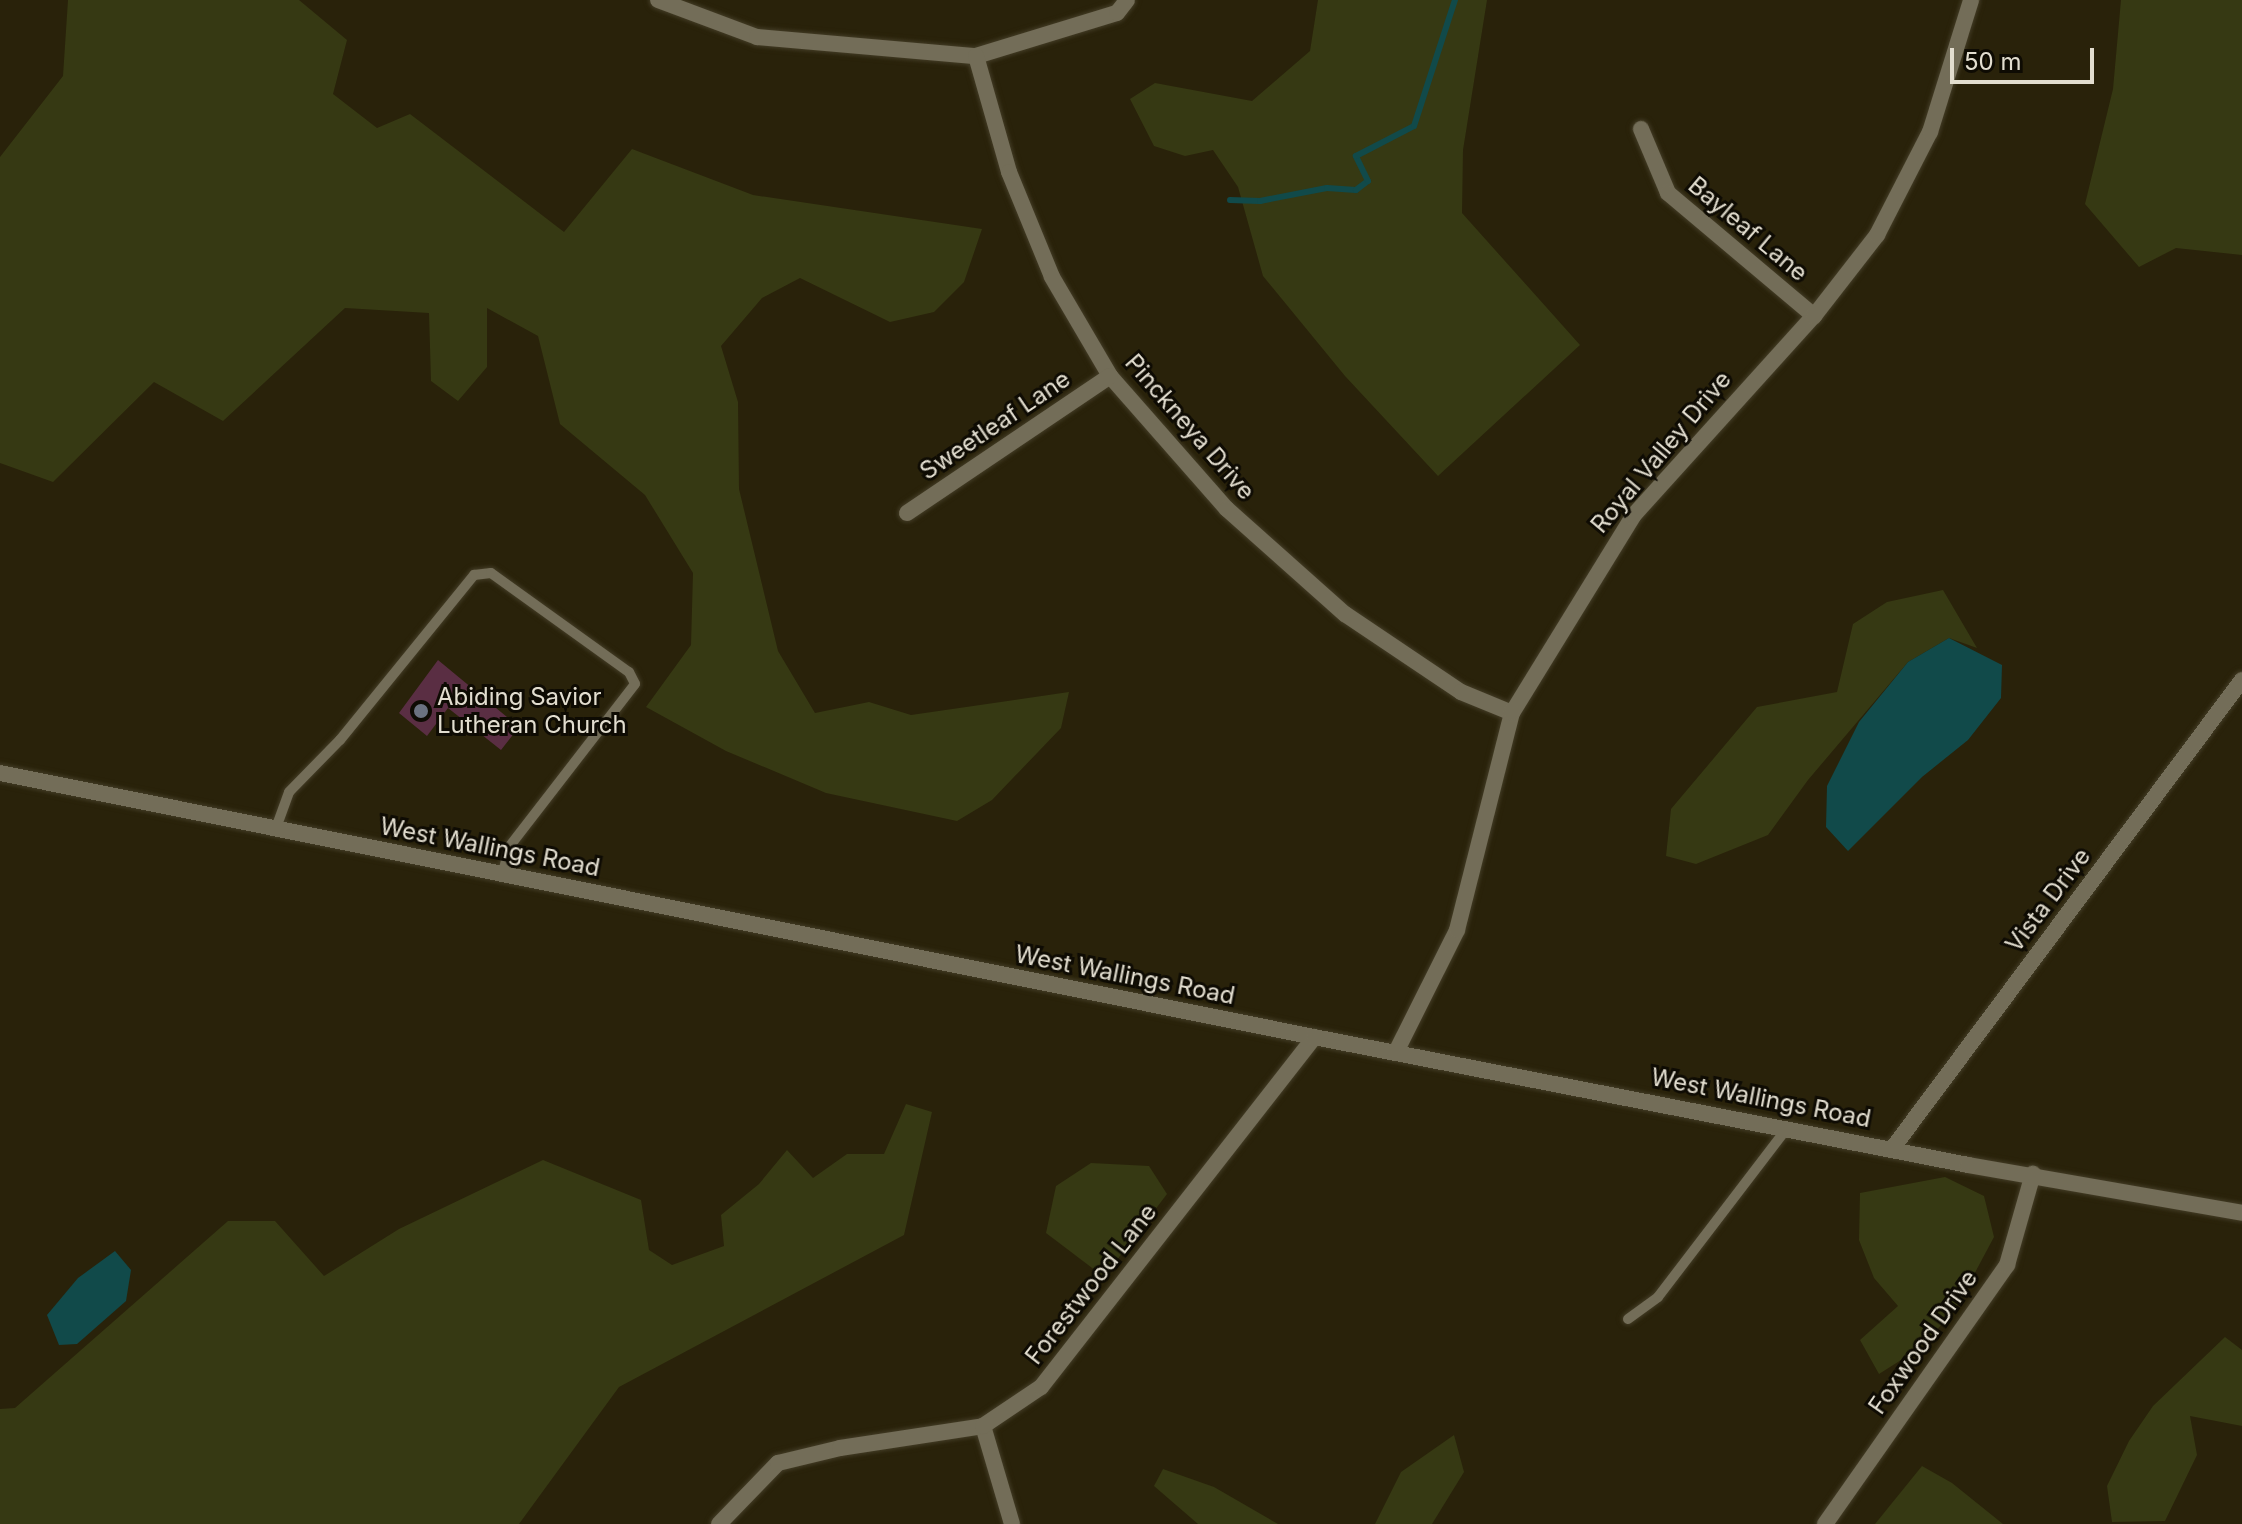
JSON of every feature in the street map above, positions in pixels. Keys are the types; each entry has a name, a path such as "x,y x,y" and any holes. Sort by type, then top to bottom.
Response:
{"street":[{"path":"658,0 757,37 976,56 1117,13 1127,0"},
{"name":"Royal Valley Drive","path":"1397,1050 1457,930 1512,713 1633,516 1814,316 1877,235 1930,132 1971,0"},
{"name":"Pinckneya Drive","path":"976,56 1009,172 1052,277 1110,376 1227,509 1345,614 1461,692 1512,713"},
{"name":"Bayleaf Lane","path":"1641,129 1668,193 1814,316"},
{"name":"Sweetleaf Lane","path":"907,513 1110,376"},
{"name":"Vista Drive","path":"1892,1149 2242,680"},
{"name":"West Wallings Road","path":"0,773 1314,1037 1397,1050 1892,1149 2242,1213"},
{"name":"Forestwood Lane","path":"719,1524 778,1463 840,1448 983,1426 1041,1387 1314,1037"},
{"name":"Foxwood Drive","path":"1825,1524 2007,1265 2033,1174"},
{"path":"983,1426 1012,1524"}],"lane":[{"path":"276,828 289,792 340,740 474,575 491,573 629,672 635,684 509,847 503,874"},
{"path":"1628,1319 1658,1297 1787,1128"}],"green space":[{"path":"68,0 299,0 347,40 333,94 377,128 410,114 564,232 632,149 753,195 982,229 964,282 934,312 890,322 800,278 762,298 721,346 738,402 739,489 778,651 815,713 869,702 911,715 1069,692 1061,728 992,800 957,821 826,793 726,751 646,707 691,645 693,573 645,495 560,424 538,336 487,308 487,367 458,401 431,381 429,313 345,308 223,421 154,382 53,482 0,463 0,157 63,76"},
{"path":"1318,0 1487,0 1463,150 1462,213 1580,345 1438,476 1345,376 1263,276 1238,187 1213,150 1185,156 1154,146 1130,99 1155,83 1252,101 1310,51"},
{"path":"2121,0 2242,0 2242,255 2176,248 2139,267 2085,204 2113,89"},
{"path":"1943,590 1977,648 1949,638 1908,662 1808,780 1768,835 1696,864 1666,856 1671,809 1757,707 1837,692 1853,624 1887,602"},
{"path":"906,1104 932,1112 904,1235 619,1387 519,1524 0,1524 0,1409 15,1408 228,1221 275,1221 324,1276 399,1229 543,1160 641,1200 649,1250 672,1265 724,1246 721,1215 759,1184 787,1150 813,1178 847,1154 884,1154"},
{"path":"1091,1163 1149,1166 1167,1194 1104,1277 1046,1233 1056,1186"},
{"path":"1945,1177 1984,1196 1994,1237 1955,1310 1920,1348 1879,1374 1860,1340 1898,1306 1874,1278 1859,1240 1860,1193"},
{"path":"2225,1337 2242,1350 2242,1426 2190,1416 2197,1455 2165,1521 2112,1522 2107,1486 2129,1441 2153,1406"},
{"path":"1454,1435 1464,1472 1432,1524 1375,1524 1401,1472"},
{"path":"1922,1466 1952,1483 2003,1524 1875,1524"},
{"path":"1163,1469 1214,1487 1278,1524 1198,1524 1154,1486"}],"water":[{"path":"1949,638 2002,665 2001,698 1968,740 1922,777 1848,851 1826,827 1827,786 1859,722 1908,662"},
{"path":"115,1251 131,1270 126,1301 77,1344 59,1345 47,1315 78,1278"}],"building":[{"path":"438,660 519,727 501,750 448,708 427,736 399,713"}],"waterway":[{"path":"1230,200 1260,201 1327,188 1356,190 1368,181 1356,156 1414,126 1455,0"}],"place":[{"name":"Abiding Savior Lutheran Church","path":"421,711"}]}
